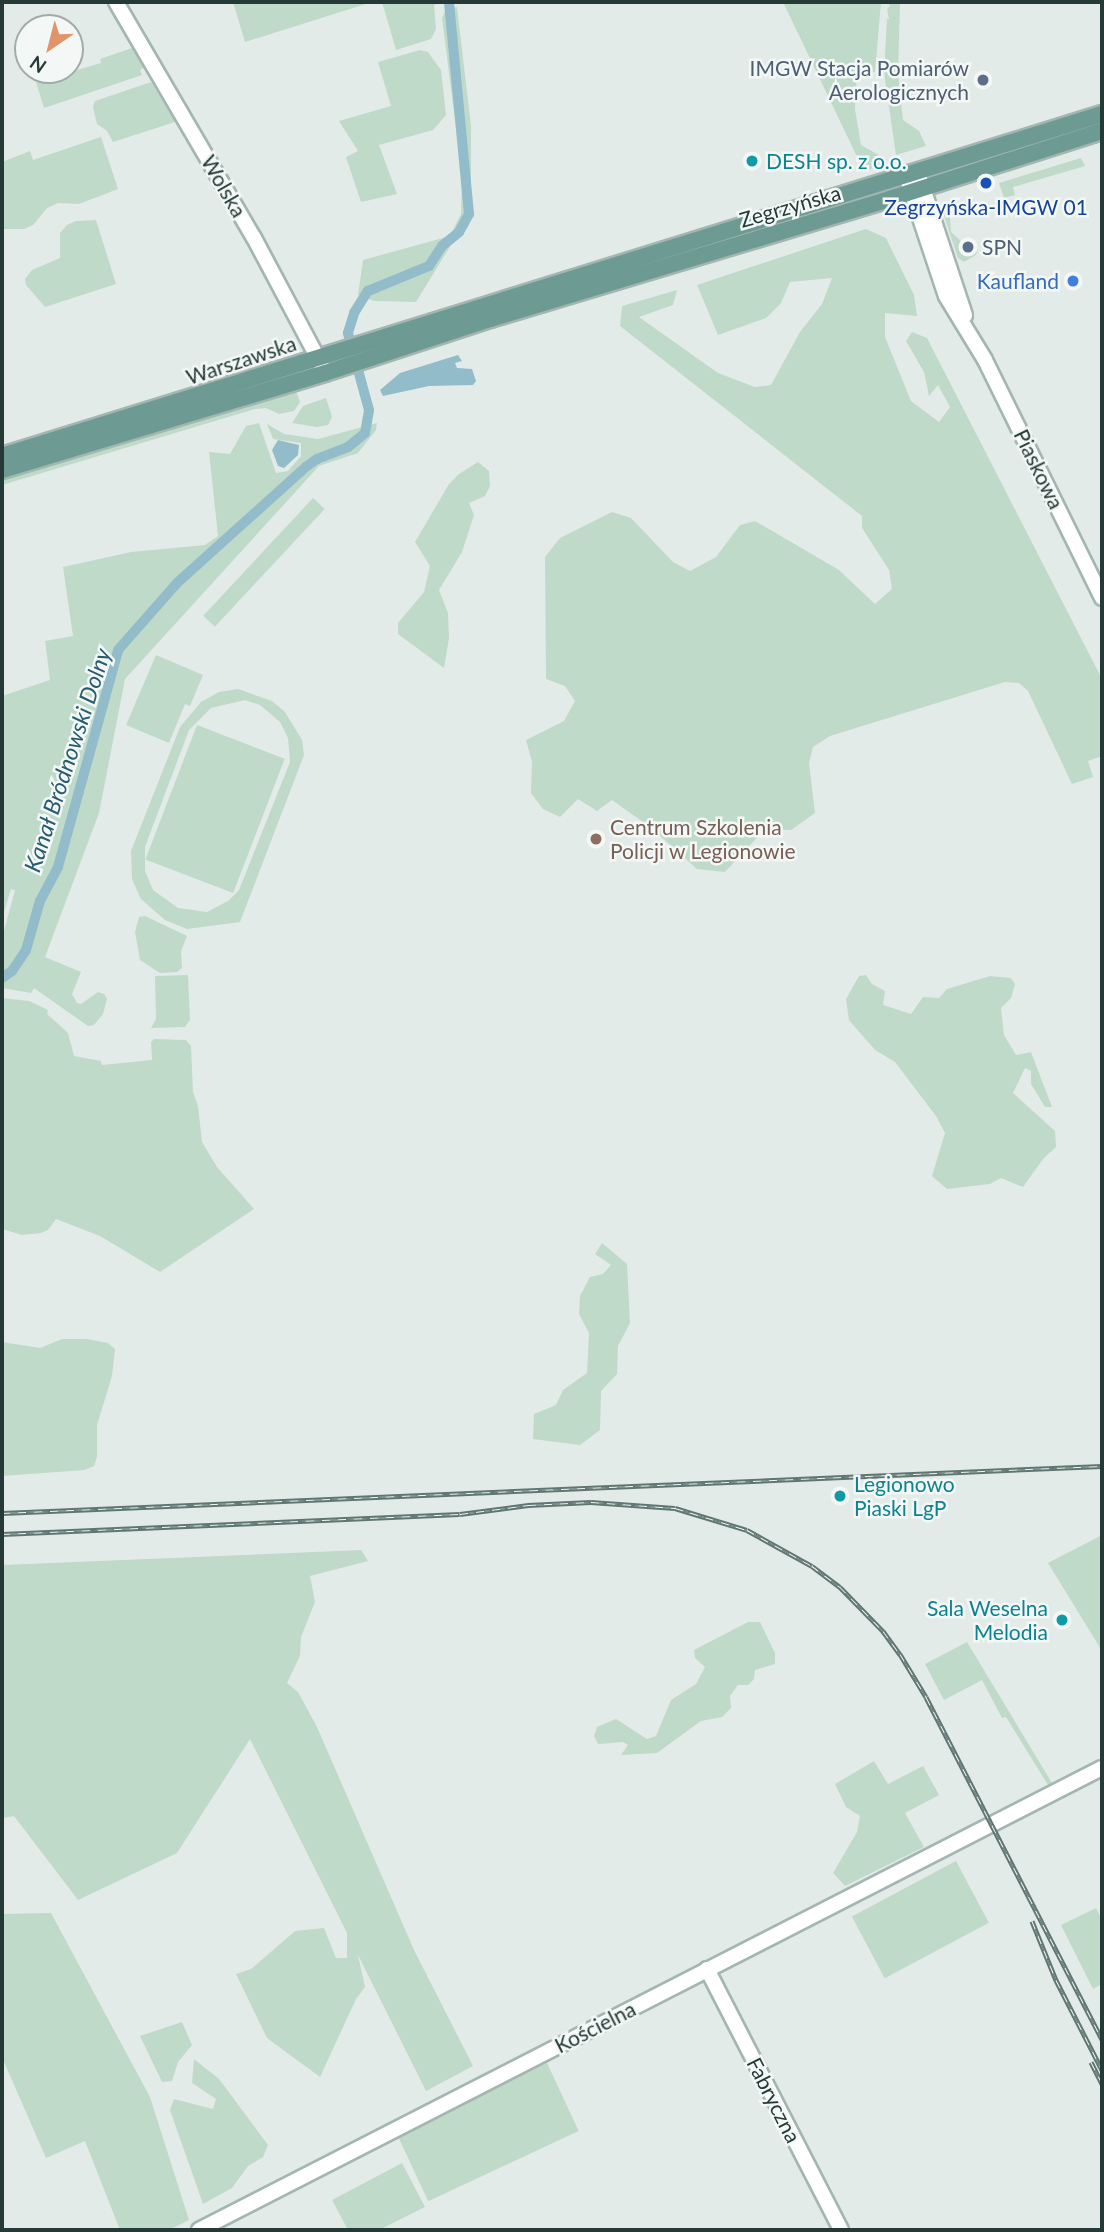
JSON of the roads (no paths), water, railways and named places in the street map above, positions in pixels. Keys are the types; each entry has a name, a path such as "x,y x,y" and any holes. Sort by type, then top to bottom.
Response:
{"main road":[{"name":"Zegrzyńska","path":"915,182 1102,114"},
{"name":"Zegrzyńska","path":"491,312 915,182 1102,131"},
{"name":"Warszawska","path":"2,470 346,367 368,352 491,312"},
{"name":"Warszawska","path":"2,456 338,351 368,352"}],"street":[{"name":"Wolska","path":"116,2 248,227 319,357 325,373"},
{"name":"Piaskowa","path":"915,182 946,296 974,340 1102,598"},
{"name":"Kościelna","path":"199,2230 1102,1768"},
{"name":"Fabryczna","path":"707,1969 841,2230"}],"water":[{"path":"458,355 462,361 455,363 457,368 472,369 476,381 473,385 429,386 383,396 380,390 400,373"},
{"path":"278,440 299,445 298,455 284,468 278,466 272,450"}],"waterway":[{"name":"Kanał Bródnowski Dolny","path":"2,978 12,971 26,950 40,901 58,867 118,650 177,583 307,466 317,459 348,447 365,433 369,410 348,333 354,313 368,291 429,266 442,246 459,232 469,214 449,2"}],"railway":[{"path":"2,1513 1102,1466"},
{"path":"2,1534 460,1514 528,1505 591,1502 675,1508 747,1530 812,1566 840,1587 883,1631 900,1654 926,1697 1102,2039"},
{"path":"1032,1921 1056,1980 1102,2070"},
{"path":"1091,2062 1102,2084"}],"place":[{"name":"IMGW Stacja Pomiarów Aerologicznych","path":"983,80"},
{"name":"DESH sp. z o.o.","path":"752,161"},
{"name":"Zegrzyńska-IMGW 01","path":"986,183"},
{"name":"SPN","path":"968,247"},
{"name":"Kaufland","path":"1073,281"},
{"name":"Centrum Szkolenia Policji w Legionowie","path":"596,839"},
{"name":"Legionowo Piaski LgP","path":"840,1496"},
{"name":"Sala Weselna Melodia","path":"1062,1620"}]}
